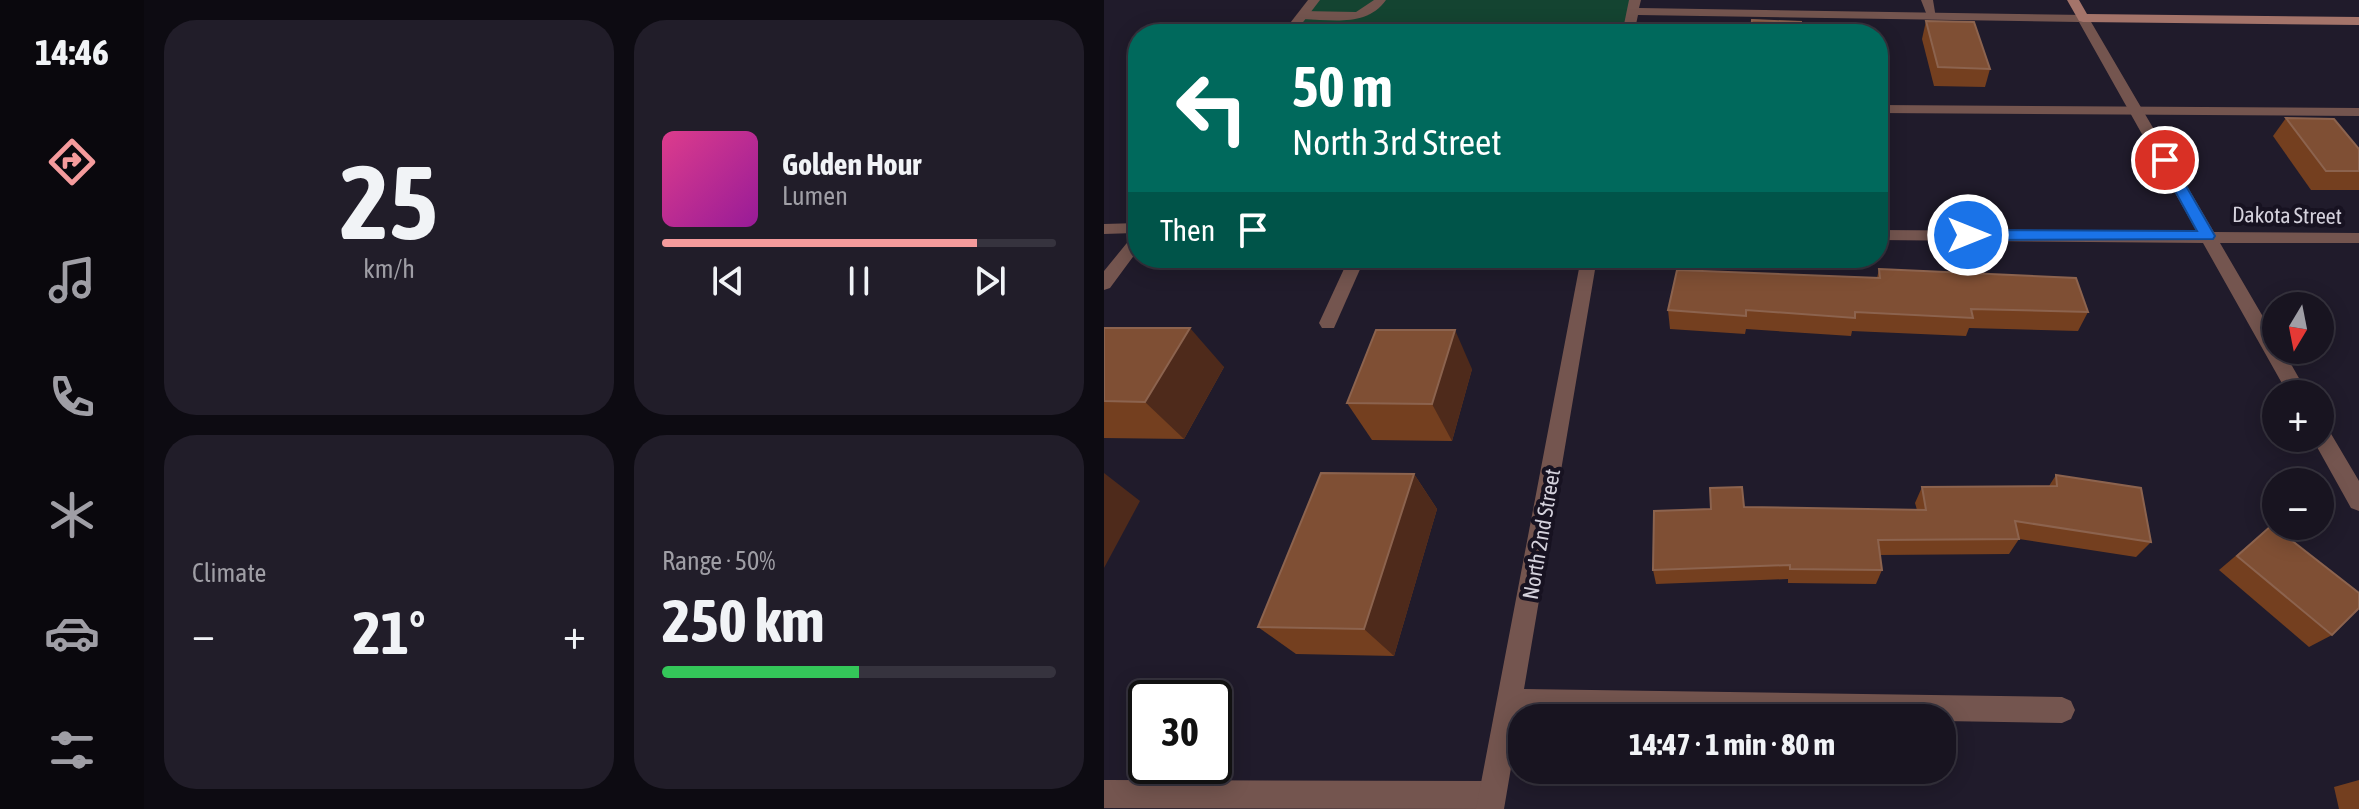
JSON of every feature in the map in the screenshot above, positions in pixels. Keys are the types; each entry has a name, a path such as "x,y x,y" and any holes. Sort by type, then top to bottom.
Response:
{"street":[{"path":"1296,24 1314,0"},
{"path":"1303,15 1360,15 1370,12 1380,0"},
{"path":"1927,0 1932,15"},
{"path":"2073,0 2290,380"},
{"path":"1634,6 1932,15 2359,21"},
{"path":"1888,109 2359,112"},
{"path":"1104,229 1128,228"},
{"name":"Dakota Street","path":"1888,235 2359,238"},
{"path":"1104,284 1128,252"},
{"path":"1328,323 1353,268"},
{"name":"North 2nd Street","path":"1491,802 1587,268"},
{"path":"2331,452 2359,501"},
{"path":"1511,702 2062,710"},
{"path":"1104,794 1491,802"}],"green space":[{"path":"1314,0 1635,0 1630,24 1295,24"}],"building":[{"path":"1752,20 1801,22 1801,24 1752,24"},
{"path":"1926,21 1974,22 1990,69 1938,67"},
{"path":"2286,118 2334,119 2359,149 2359,171 2326,171"},
{"path":"1879,269 2076,278 2088,312 1971,309 1973,318 1855,312 1855,318 1746,310 1746,316 1668,310 1677,270 1880,278"},
{"path":"1104,328 1190,328 1145,402 1104,401"},
{"path":"1376,330 1455,330 1432,404 1347,403"},
{"path":"1321,473 1414,474 1364,629 1258,627"},
{"path":"2056,475 2141,488 2151,542 2015,521 2019,539 1878,540 1882,570 1790,569 1790,565 1653,570 1654,511 1711,509 1710,488 1742,487 1744,507 1926,510 1922,487 2057,486"},
{"path":"2262,534 2262,540 2291,540 2359,593 2359,608 2332,635 2237,556"}],"route":[{"path":"1968,235 2208,236 2165,160"}]}
